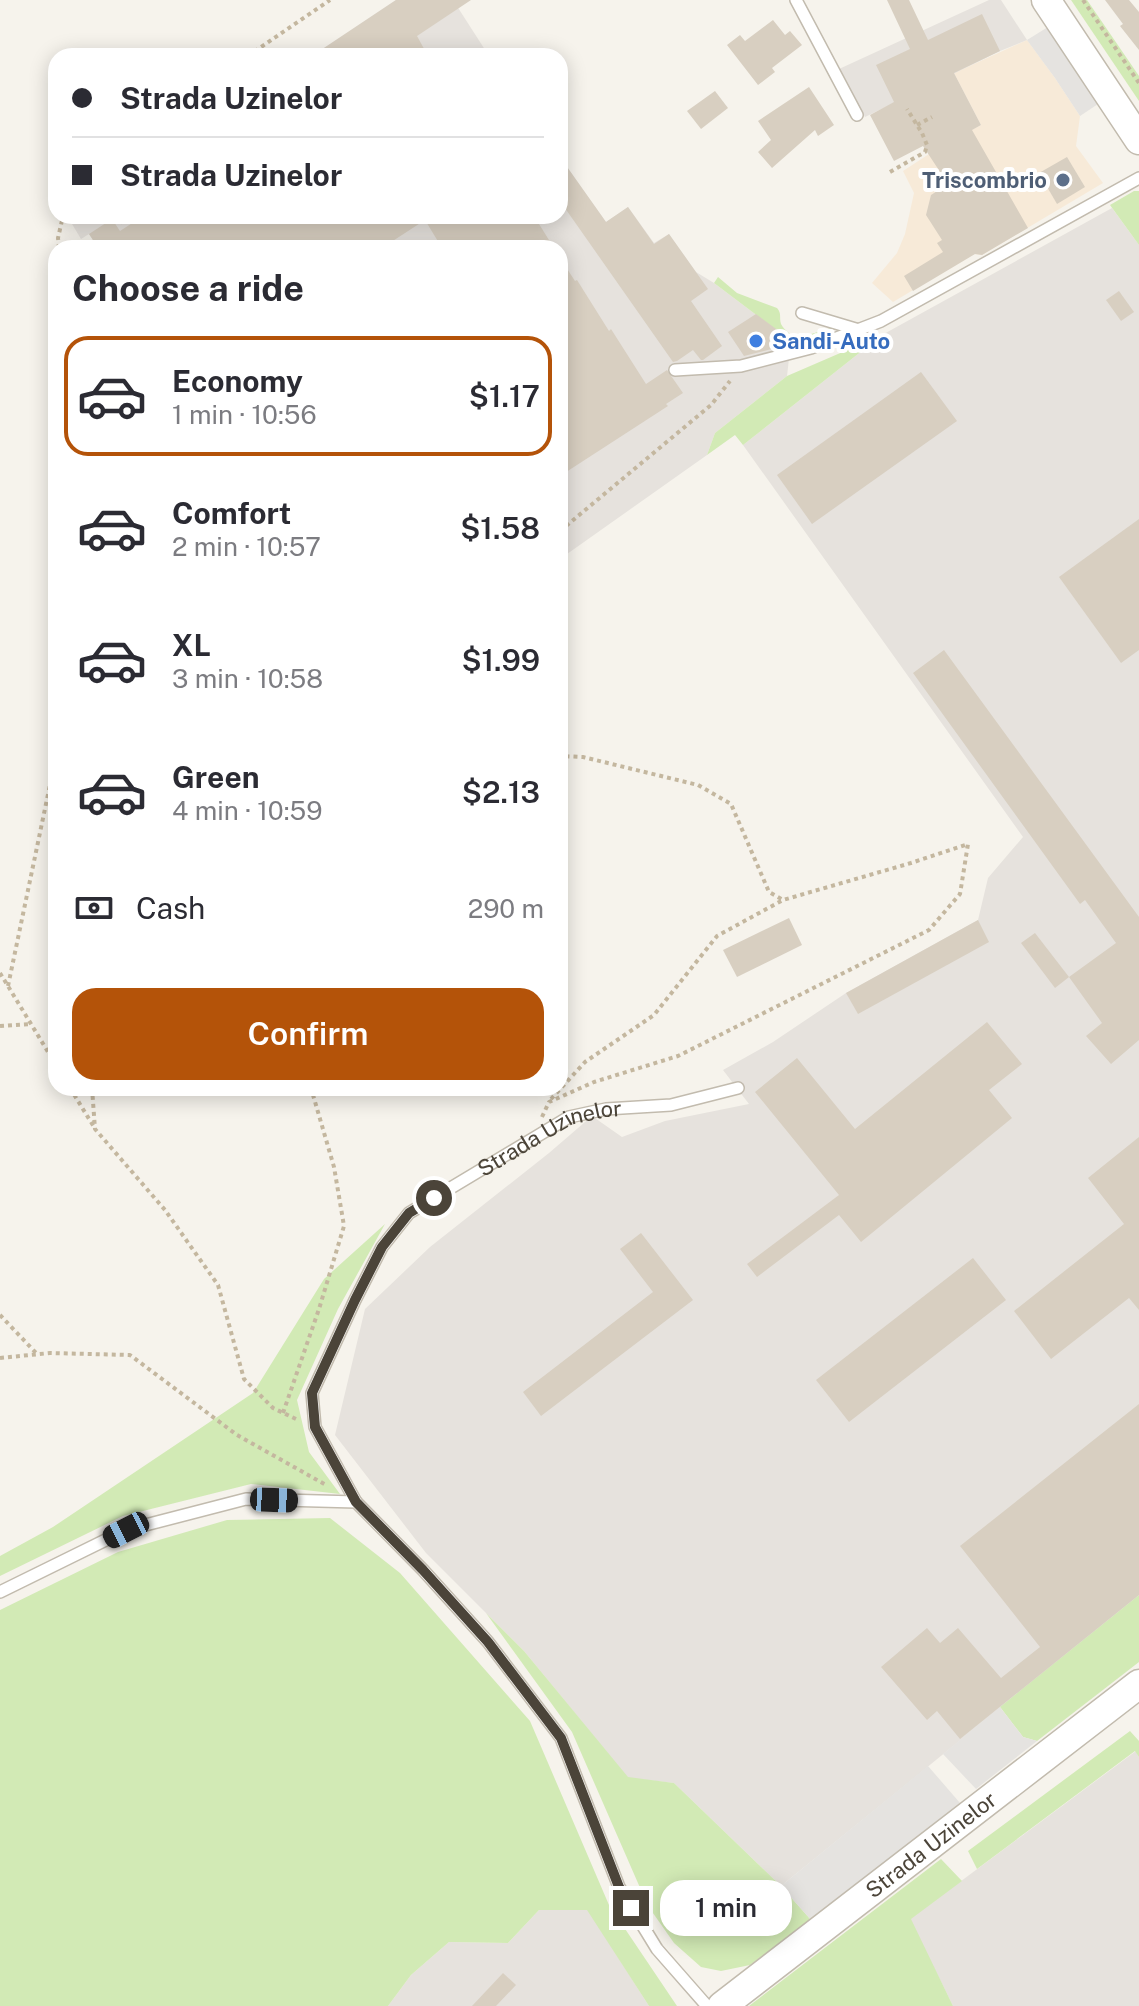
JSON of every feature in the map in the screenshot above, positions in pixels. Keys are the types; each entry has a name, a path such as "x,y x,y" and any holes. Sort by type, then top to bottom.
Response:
{"street":[{"path":"1046,0 1139,140"},
{"name":"Strada Uzinelor","path":"722,2006 1139,1684"}],"lane":[{"path":"796,0 857,115"},
{"path":"675,370 741,366 811,348 881,321 1139,178"},
{"path":"802,313 859,330"},
{"name":"Strada Uzinelor","path":"707,2006 657,1949 619,1887 561,1738 488,1642 356,1502 315,1427 312,1393 382,1247 409,1213 569,1117 606,1109 671,1105 738,1088"},
{"path":"0,1592 126,1530 246,1499 356,1502"}],"path":[{"path":"260,48 330,0"},
{"path":"1083,0 1139,83"},
{"path":"890,172 925,152 927,145 907,109"},
{"path":"906,124 932,117"},
{"path":"568,524 711,405 741,366"},
{"path":"568,756 583,757 698,785 731,804 769,892 783,900"},
{"path":"8,986 48,794"},
{"path":"568,1081 585,1062 654,1015 717,936 783,900 968,844 960,894 929,930 678,1056 594,1082 568,1094"},
{"path":"0,973 48,1052"},
{"path":"0,1026 31,1024"},
{"path":"75,1096 95,1129 165,1210 218,1285 244,1379 273,1408 315,1427"},
{"path":"93,1096 95,1129"},
{"path":"283,1413 344,1226 334,1167 313,1096"},
{"path":"532,1139 554,1096"},
{"path":"549,1102 562,1096"},
{"path":"0,1315 37,1354"},
{"path":"0,1358 50,1353 130,1355 237,1435 356,1502"}],"shaded area":[{"path":"396,0 453,0 484,48 324,48"},
{"path":"989,0 1001,0 1027,40 865,117 839,69"},
{"path":"1048,27 1098,104 1080,116 1027,40"},
{"path":"1027,40 1080,116 1076,146 1103,183 982,255 974,254 893,302 872,283 897,253 905,234 914,193 903,171 981,125 954,73"},
{"path":"568,168 606,222 628,207 654,243 669,234 696,272 791,341 787,376 715,433 707,455 568,553 568,240 93,240 89,234 81,239 72,224 568,224"},
{"path":"1112,208 1139,245 1139,1595 781,1886 674,1783 628,1778 524,1651 426,1553 335,1435 365,1309 430,1247 592,1116 622,1137 665,1121 749,1104 723,1070 773,1042 846,993 978,920 988,878 1023,837 743,445 882,335"},
{"path":"1000,1707 1023,1737 1037,1741 976,1789 943,1754"},
{"path":"1136,1751 1139,1757 1139,2006 953,2006 910,1919"},
{"path":"928,1766 960,1803 811,1920 781,1886"},
{"path":"539,1910 588,1910 649,2006 388,2006 411,1975 449,1942 508,1943"}],"green space":[{"path":"1071,0 1087,0 1139,76 1139,101"},
{"path":"1139,191 1139,245 1110,205"},
{"path":"718,277 737,293 777,308 782,326 798,338 831,328 828,332 791,346 791,341 714,283"},
{"path":"882,335 743,445 735,435 707,455 715,433 787,376"},
{"path":"385,1224 338,1309 297,1400 309,1452 340,1494 251,1484 123,1516 0,1576 0,1556 53,1527 253,1393 324,1279"},
{"path":"330,1518 400,1573 530,1721 609,1905 677,2006 649,2006 587,1910 539,1910 508,1943 449,1942 411,1975 388,2006 0,2006 0,1610 118,1552 227,1520"},
{"path":"1139,1595 1139,1662 1037,1741 1023,1737 1000,1707"},
{"path":"486,1613 524,1651 628,1777 674,1783 781,1886 811,1920 750,1965 721,1971 701,1967 674,1943 648,1906 572,1732"},
{"path":"1130,1731 1139,1741 1139,1757 1135,1751 977,1869 968,1851"},
{"path":"941,1859 962,1881 911,1919 953,2006 749,2006"}],"building":[{"path":"396,0 471,0 417,36 424,48 324,48"},
{"path":"887,0 909,0 928,40 982,14 1000,51 954,73 981,125 972,130 1028,228 982,255 975,254 913,291 904,276 943,252 937,243 942,240 926,215 931,195 948,184 923,146 894,161 870,115 894,102 876,65 910,49"},
{"path":"1105,0 1129,0 1139,12 1139,50 1120,26 1123,24"},
{"path":"773,20 785,35 790,31 802,45 772,68 775,72 758,85 727,45 740,35 745,41"},
{"path":"809,87 834,125 818,136 815,130 772,168 758,152 771,140 758,121"},
{"path":"715,91 728,108 701,129 687,111"},
{"path":"1067,157 1085,187 1057,204 1039,173"},
{"path":"568,168 606,222 628,207 654,244 669,234 708,289 691,301 722,346 703,360 693,350 673,362 568,212"},
{"path":"104,224 115,224 120,231 131,224 419,224 394,240 93,240 89,234"},
{"path":"427,224 539,224 549,240 437,240"},
{"path":"568,270 646,384 667,370 683,393 666,404 668,406 568,471"},
{"path":"1119,291 1134,312 1121,321 1106,300"},
{"path":"756,314 795,343 744,356 728,332"},
{"path":"921,372 957,421 812,524 777,475"},
{"path":"1139,519 1139,650 1121,663 1059,577"},
{"path":"944,650 1139,917 1139,1040 1111,1064 1086,1036 1102,1023 1069,977 1116,943 1085,900 1080,904 913,673"},
{"path":"789,918 802,945 737,977 723,950"},
{"path":"978,920 989,942 858,1014 846,993"},
{"path":"1035,933 1069,977 1055,988 1021,943"},
{"path":"987,1022 1022,1064 989,1090 1012,1118 861,1242 839,1215 757,1277 747,1264 839,1195 755,1092 797,1058 855,1129"},
{"path":"1139,1137 1139,1310 1129,1298 1051,1359 1014,1311 1124,1224 1088,1178"},
{"path":"641,1233 693,1300 541,1416 523,1392 653,1292 620,1249"},
{"path":"973,1258 1006,1300 849,1422 816,1380"},
{"path":"1139,1404 1139,1595 960,1739 937,1711 927,1720 881,1667 927,1628 940,1643 958,1628 1001,1678 1040,1647 960,1546"},
{"path":"503,1973 516,1985 496,2006 472,2006"}],"place":[{"name":"Triscombrio","path":"1063,180"},
{"name":"Sandi-Auto","path":"756,341"}],"route":[{"path":"434,1198 409,1213 382,1247 312,1393 315,1427 356,1502 488,1642 561,1738 619,1887 631,1908"}]}
